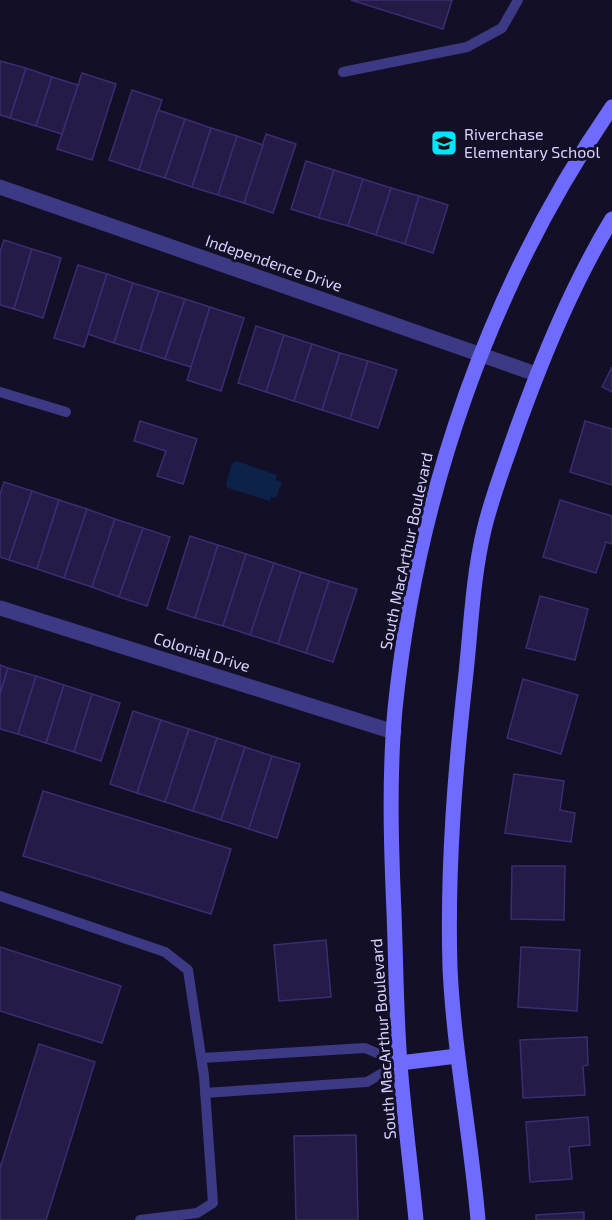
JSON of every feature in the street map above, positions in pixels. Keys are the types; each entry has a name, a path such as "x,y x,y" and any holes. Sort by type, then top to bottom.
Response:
{"main road":[{"name":"South MacArthur Boulevard","path":"416,1220 400,1063 391,829 394,732 405,632 424,537 449,439 482,353 527,252 584,147 612,107"},
{"path":"478,1220 457,1056 450,968 450,860 457,760 473,609 484,531 537,374 595,247 612,219"},
{"path":"400,1063 457,1056"}],"street":[{"name":"Independence Drive","path":"0,187 537,374"},
{"name":"Colonial Drive","path":"0,608 394,732"}],"lane":[{"path":"343,72 467,47 502,27 518,0"},
{"path":"0,392 66,412"},
{"path":"0,896 165,952 188,970 206,1093 213,1203 197,1213 140,1220"},
{"path":"202,1058 365,1048 400,1063"},
{"path":"206,1093 368,1082 400,1063"}],"water":[{"path":"237,461 277,475 276,480 282,482 276,498 271,497 270,501 228,488 226,484 232,463"}],"building":[{"path":"351,0 452,0 443,29"},
{"path":"0,61 26,68 10,118 0,115"},
{"path":"26,68 52,77 36,126 10,118"},
{"path":"82,73 116,84 92,160 57,149"},
{"path":"52,77 78,85 62,134 36,126"},
{"path":"132,90 162,100 139,170 109,160"},
{"path":"158,110 185,119 165,178 139,170"},
{"path":"185,119 211,128 192,187 165,178"},
{"path":"211,128 237,136 218,195 192,187"},
{"path":"266,134 296,144 273,213 244,203"},
{"path":"237,136 263,145 244,203 218,195"},
{"path":"306,161 334,170 319,218 291,209"},
{"path":"334,170 363,179 348,226 319,218"},
{"path":"363,179 391,188 376,235 348,226"},
{"path":"391,188 419,196 405,244 376,235"},
{"path":"419,196 448,205 433,253 405,244"},
{"path":"4,240 32,249 14,309 0,305 0,252"},
{"path":"32,249 61,258 43,318 14,309"},
{"path":"78,265 107,274 84,347 54,338"},
{"path":"107,274 133,283 114,343 88,334"},
{"path":"133,283 159,291 140,351 114,343"},
{"path":"159,291 185,299 165,359 140,351"},
{"path":"185,299 210,307 191,367 165,359"},
{"path":"210,307 244,318 221,391 187,380"},
{"path":"256,326 284,335 266,392 238,383"},
{"path":"284,335 312,344 294,401 266,392"},
{"path":"312,344 340,353 322,410 294,401"},
{"path":"340,353 368,361 350,419 322,410"},
{"path":"368,361 397,370 378,428 350,419"},
{"path":"612,367 612,392 602,387"},
{"path":"140,421 197,439 183,484 157,476 166,451 134,441"},
{"path":"585,421 612,429 612,485 570,472"},
{"path":"4,482 32,491 9,560 0,557 0,494"},
{"path":"32,491 59,500 37,569 9,560"},
{"path":"59,500 87,509 64,578 37,569"},
{"path":"560,500 612,516 612,544 606,542 596,573 543,557"},
{"path":"87,509 115,519 92,587 64,578"},
{"path":"115,519 143,528 119,597 92,587"},
{"path":"143,528 170,537 147,606 119,597"},
{"path":"190,536 218,545 195,618 167,609"},
{"path":"218,545 246,554 223,626 195,618"},
{"path":"246,554 274,563 250,635 223,626"},
{"path":"274,563 301,572 278,644 250,635"},
{"path":"301,572 329,581 306,653 278,644"},
{"path":"329,581 357,589 333,662 306,653"},
{"path":"540,596 588,609 575,660 526,648"},
{"path":"0,665 8,668 0,694"},
{"path":"8,668 36,676 18,734 0,729 0,694"},
{"path":"36,676 64,685 46,743 18,734"},
{"path":"523,679 578,695 561,754 507,738"},
{"path":"64,685 92,694 74,752 46,743"},
{"path":"92,694 120,703 101,761 74,752"},
{"path":"133,711 161,720 137,793 110,784"},
{"path":"161,720 189,729 165,802 137,793"},
{"path":"189,729 217,738 193,811 165,802"},
{"path":"217,738 245,747 221,820 193,811"},
{"path":"245,747 272,756 249,829 221,820"},
{"path":"272,756 300,764 277,838 249,829"},
{"path":"514,774 564,781 560,810 575,813 571,842 505,833"},
{"path":"43,791 231,849 211,914 23,856"},
{"path":"512,866 565,866 564,920 511,919"},
{"path":"326,940 331,997 279,1001 274,945"},
{"path":"0,947 121,986 102,1043 0,1011"},
{"path":"521,947 580,950 577,1011 518,1007"},
{"path":"587,1037 588,1065 583,1066 585,1095 523,1098 520,1040"},
{"path":"39,1044 95,1062 46,1220 0,1220 0,1168"},
{"path":"588,1117 590,1145 569,1147 572,1179 530,1182 526,1122"},
{"path":"356,1135 358,1220 296,1220 294,1136"},
{"path":"584,1212 584,1220 536,1220 536,1215"}],"place":[{"name":"Riverchase Elementary School","path":"444,143"}]}
